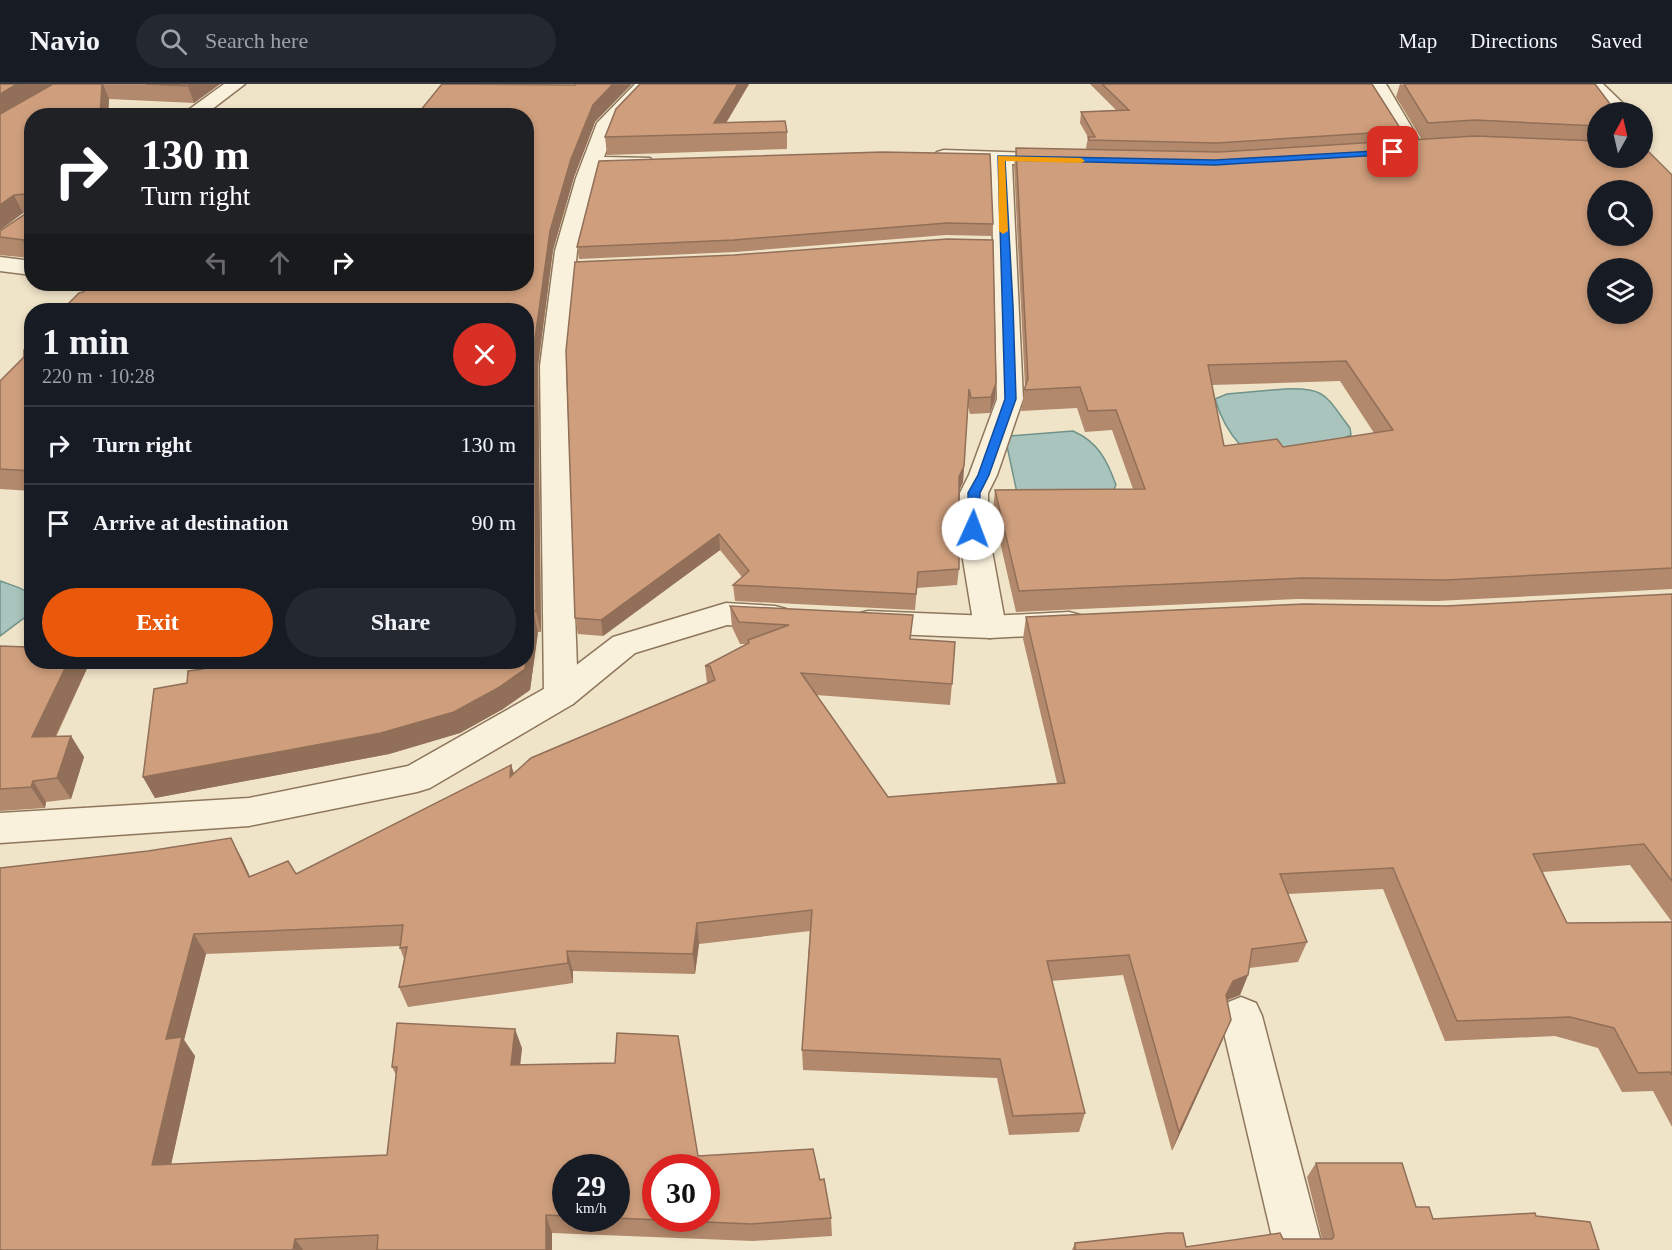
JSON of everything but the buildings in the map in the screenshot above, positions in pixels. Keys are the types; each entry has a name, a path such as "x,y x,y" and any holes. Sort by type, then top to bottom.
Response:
{"street":[{"path":"201,108 236,84"},
{"path":"561,695 554,366 577,268 566,251 591,164 607,123 646,84"},
{"path":"1376,84 1415,150"},
{"path":"1592,84 1611,102"},
{"path":"1393,152 1437,149"},
{"path":"930,156 1085,161"},
{"path":"990,627 973,529 974,493 983,475 1010,399 995,244 1001,158"},
{"path":"591,164 666,161"},
{"path":"0,264 24,267"},
{"path":"0,828 249,812 417,778 561,695 624,645 726,614 808,619"},
{"path":"844,621 990,627 1096,622"},
{"path":"1241,1016 1299,1250"}],"water":[{"path":"1285,389 1310,390 1324,396 1350,428 1351,435 1326,443 1283,448 1241,446 1225,424 1215,399 1227,394"},
{"path":"1073,431 1095,446 1105,460 1116,485 1111,495 1017,493 1007,446 1010,436"},
{"path":"0,581 24,590 24,618 0,636"}],"slow traffic":[{"path":"1003,231 1001,158 1081,161"}],"route":[{"path":"973,529 974,493 983,475 1010,399 1001,158 1215,162 1393,152"}]}
